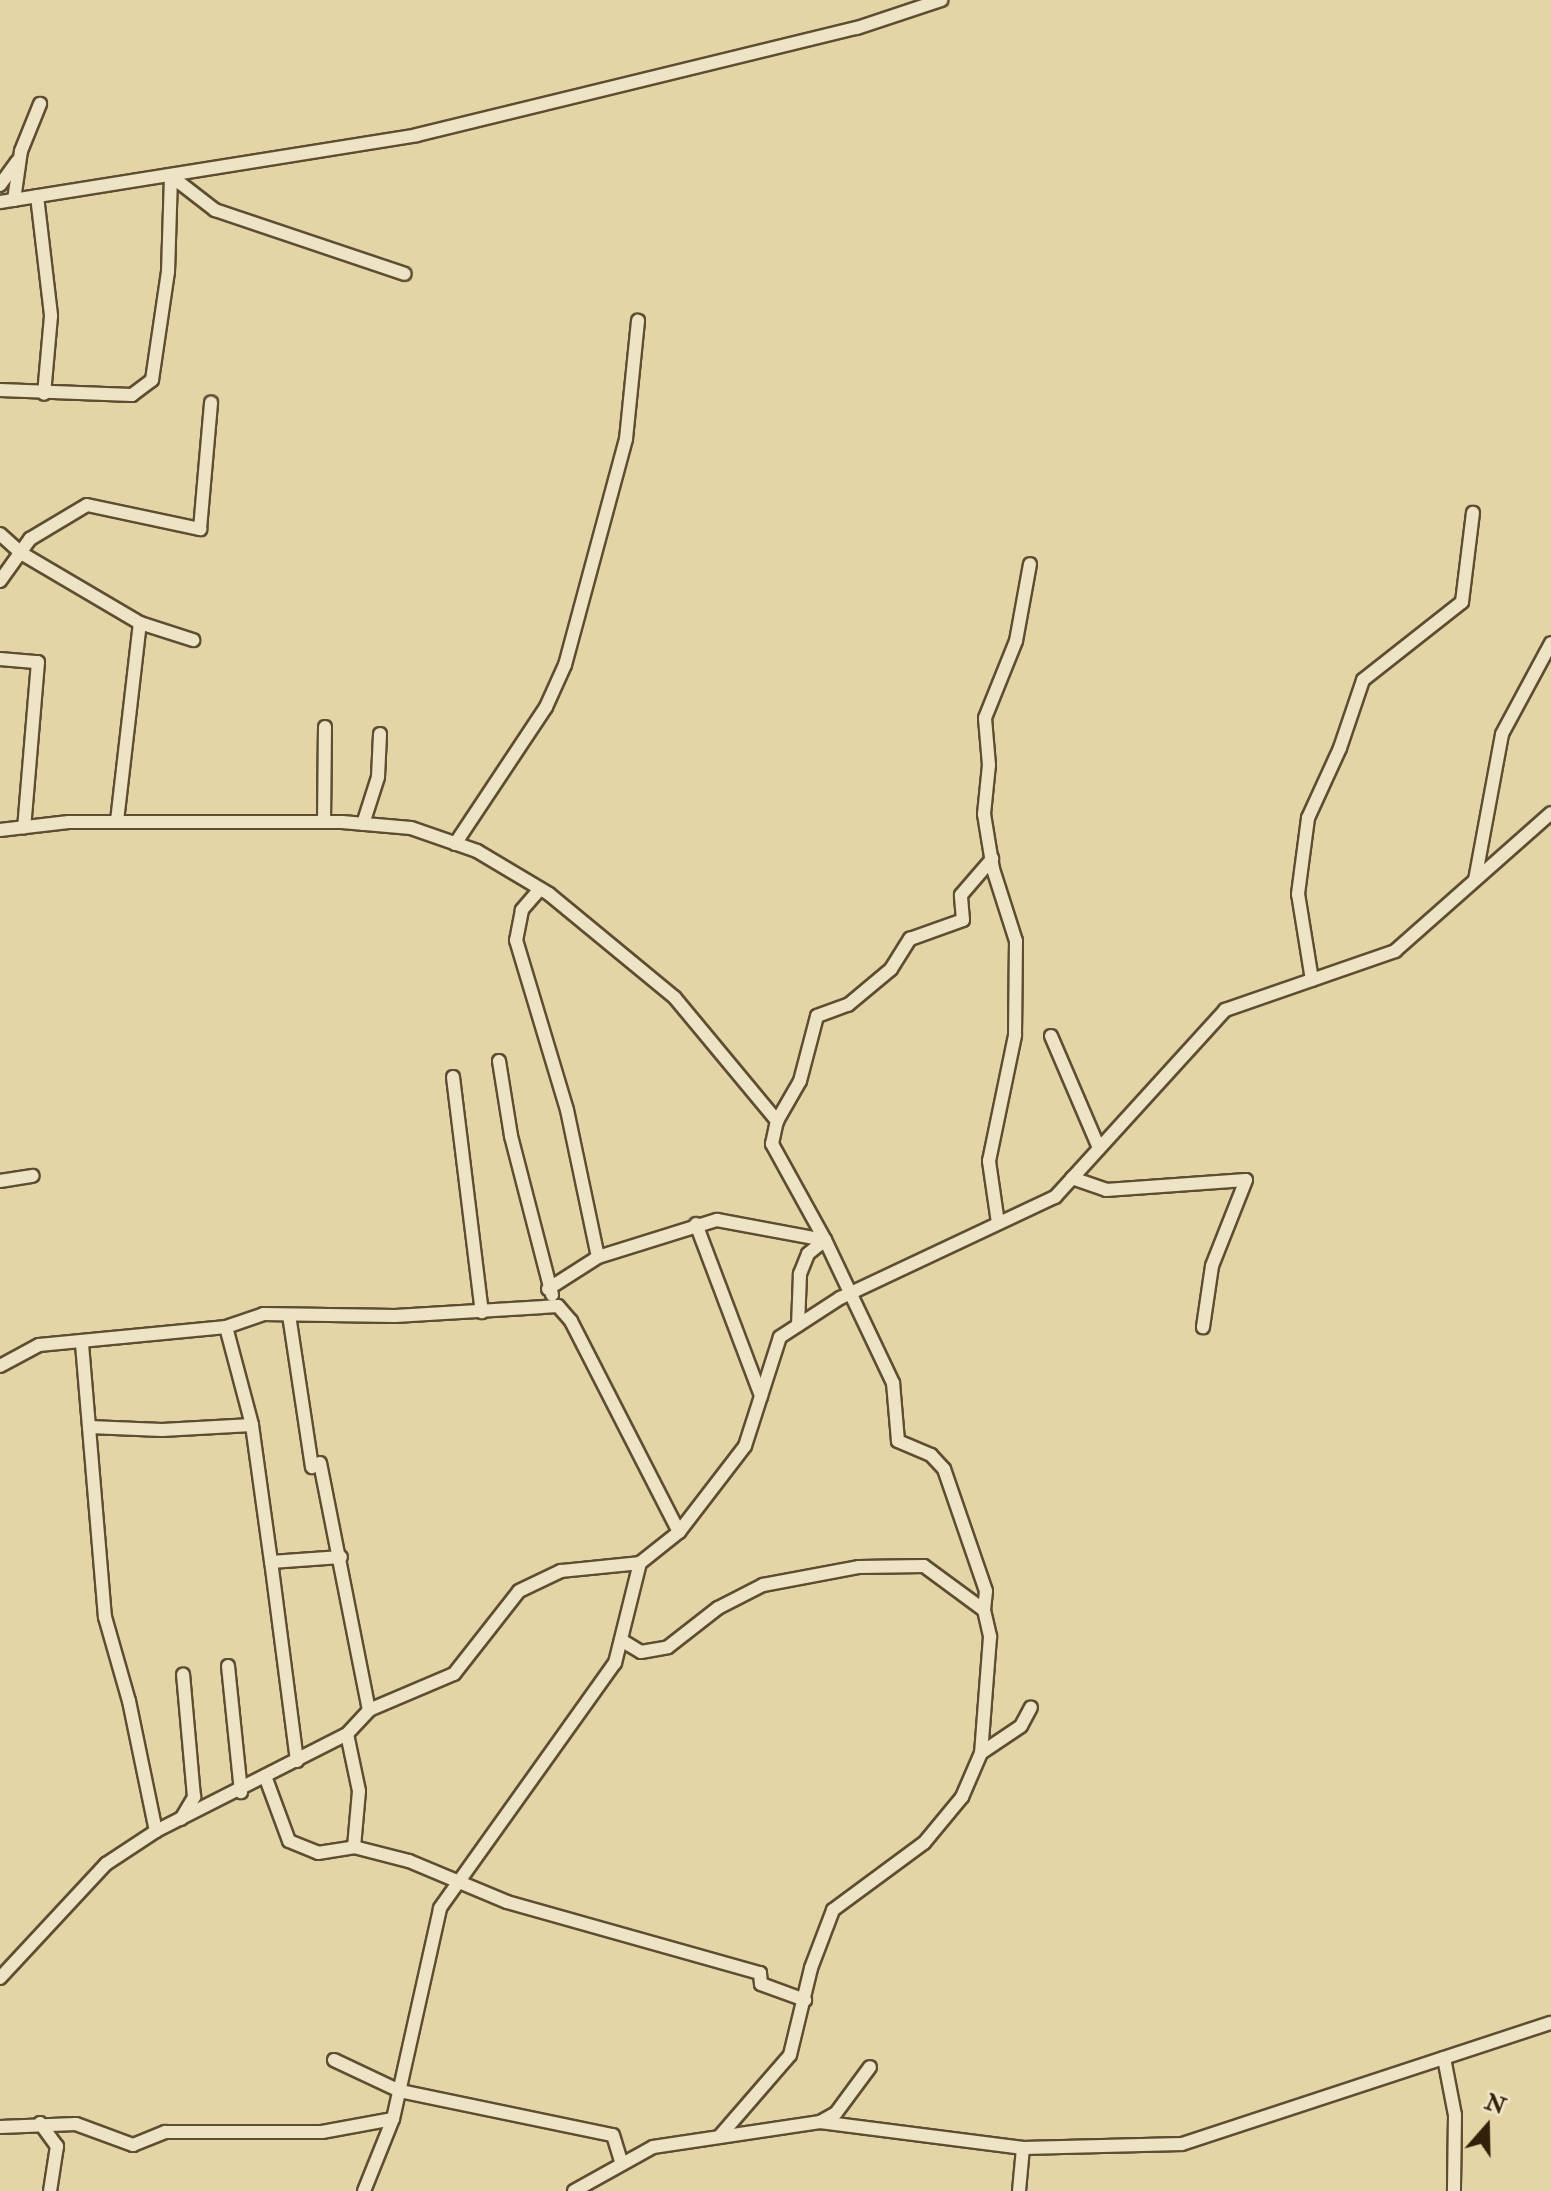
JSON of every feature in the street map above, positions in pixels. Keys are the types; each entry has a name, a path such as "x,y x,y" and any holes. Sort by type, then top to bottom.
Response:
{"street":[{"path":"0,202 417,135 857,28 941,0"},
{"path":"0,185 14,172 40,104"},
{"path":"14,200 21,151"},
{"path":"171,176 215,210 405,274"},
{"path":"0,390 132,395 152,380 168,272 171,176"},
{"path":"37,196 51,316 44,394"},
{"path":"455,844 546,707 565,665 626,439 638,321"},
{"path":"0,581 33,537 87,505 200,529 211,402"},
{"path":"1312,980 1298,894 1308,818 1340,748 1346,717 1363,680 1462,602 1473,513"},
{"path":"0,534 21,553 140,623 193,640"},
{"path":"998,1223 989,1161 1015,1035 1016,941 992,859 984,814 989,765 985,718 1016,641 1030,564"},
{"path":"117,821 140,623"},
{"path":"1475,880 1502,734 1551,643"},
{"path":"0,659 38,662 24,827"},
{"path":"324,822 325,727"},
{"path":"363,824 378,777 380,734"},
{"path":"0,1978 106,1864 156,1831 241,1792 265,1776 347,1734 369,1710 454,1674 519,1591 561,1571 640,1563 679,1532 745,1446 780,1337 851,1293 1055,1197 1225,1010 1395,951 1551,813"},
{"path":"0,830 117,821 324,822 411,828 455,844 540,889 675,998 777,1121"},
{"path":"719,2137 790,2055 811,1968 833,1910 924,1843 962,1797 981,1753 990,1637 984,1610 986,1591 944,1469 931,1455 898,1441 893,1383 825,1240 781,1168 772,1144 777,1121 800,1081 817,1016 848,1005 891,969 910,939 963,920 961,895 992,859"},
{"path":"540,889 522,910 516,940 567,1110 598,1257"},
{"path":"1051,1036 1099,1148"},
{"path":"499,1061 511,1136 532,1200 548,1289 571,1321 679,1532"},
{"path":"453,1077 482,1312"},
{"path":"0,1181 33,1176"},
{"path":"1072,1178 1106,1190 1246,1180 1212,1266 1203,1327"},
{"path":"548,1289 598,1257 696,1224 717,1220 825,1240"},
{"path":"696,1224 761,1396"},
{"path":"798,1325 800,1274 808,1254 825,1240"},
{"path":"0,1366 39,1345 82,1344 226,1327 263,1314 482,1312 558,1306"},
{"path":"289,1315 316,1465 341,1557 369,1710"},
{"path":"226,1327 252,1425 297,1761"},
{"path":"82,1344 105,1617 129,1701 156,1831"},
{"path":"89,1427 162,1430 252,1425"},
{"path":"271,1562 341,1557"},
{"path":"364,2191 393,2119 440,1908 615,1663 640,1563"},
{"path":"621,1640 641,1652 668,1647 718,1608 763,1585 859,1567 924,1566 984,1610"},
{"path":"228,1666 241,1792"},
{"path":"181,1819 194,1797 183,1674"},
{"path":"981,1753 1014,1732 1031,1707"},
{"path":"347,1734 359,1791 354,1847"},
{"path":"265,1776 289,1841 318,1853 354,1847 460,1879 507,1902 760,1973 761,1984 805,2000"},
{"path":"574,2191 653,2147 820,2122 1023,2148 1182,2144 1551,2023"},
{"path":"1444,2058 1455,2115 1454,2191"},
{"path":"334,2060 400,2091 613,2135 622,2164"},
{"path":"820,2122 836,2113 870,2067"},
{"path":"0,2127 40,2123 76,2124 133,2145 165,2132 322,2132 393,2119"},
{"path":"40,2123 57,2146 50,2191"},
{"path":"1019,2191 1023,2148"}]}
